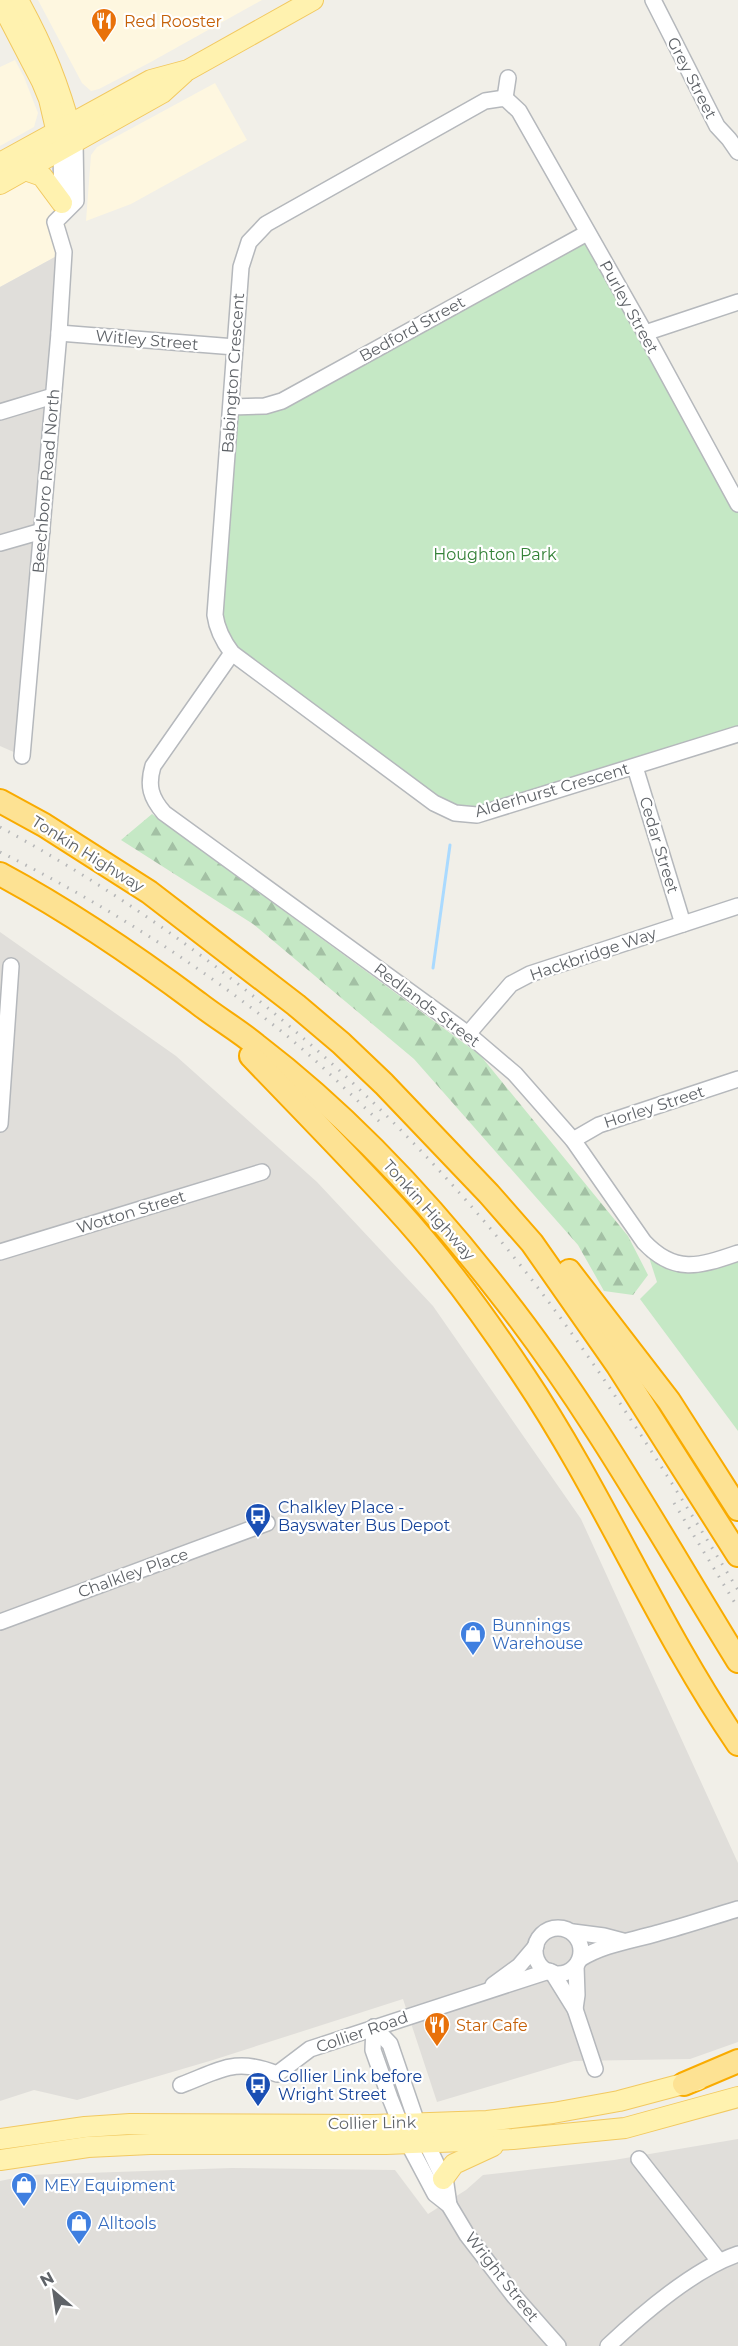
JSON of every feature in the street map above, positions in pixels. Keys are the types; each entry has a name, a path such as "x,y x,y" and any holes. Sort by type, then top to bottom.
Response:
{"highway":[{"name":"Tonkin Highway","path":"0,801 44,825 149,892 296,1005 384,1084 489,1194 532,1243 585,1317 738,1555"},
{"name":"Tonkin Highway","path":"0,874 107,939 256,1044 346,1121 396,1172 504,1297 572,1394 738,1661"},
{"path":"207,1010 396,1208 476,1307 553,1421 708,1701 738,1744"},
{"path":"489,1194 528,1222 605,1316 669,1401 738,1509"},
{"path":"684,2084 738,2061"}],"main road":[{"name":"Beechboro Road North","path":"18,0 53,70 66,137"},
{"path":"0,163 66,137 162,93 188,70 313,0"},
{"name":"Beechboro Road North","path":"0,1 42,82 66,137"},
{"path":"53,70 78,98 99,109"},
{"path":"0,184 25,170 99,109 151,80 188,70"},
{"path":"25,170 42,176 64,207"},
{"name":"Collier Link","path":"0,2139 85,2127 130,2124 487,2121 553,2113 619,2101 738,2067"},
{"name":"Collier Link","path":"0,2160 88,2147 150,2144 417,2143 513,2139 625,2128 738,2097"},
{"path":"443,2179 454,2164 464,2157 513,2139"}],"street":[{"name":"Grey Street","path":"653,0 717,126 738,152"},
{"path":"505,98 508,78"},
{"name":"Purley Street","path":"505,98 519,111 645,333 738,504"},
{"name":"Babington Crescent","path":"232,653 216,627 214,615 241,267 249,242 266,224 485,101 505,98"},
{"name":"Beechboro Road North","path":"22,756 59,333 64,252 55,222 64,207 76,201 66,137"},
{"name":"Bedford Street","path":"231,407 265,406 282,402 587,233"},
{"path":"645,333 738,302"},
{"name":"Witley Street","path":"59,333 235,347"},
{"path":"0,412 53,396"},
{"path":"0,543 42,531"},
{"name":"Alderhurst Crescent","path":"232,653 434,803 455,813 477,815 738,734"},
{"name":"Redlands Street","path":"232,653 153,766 150,790 154,802 164,813 468,1034 515,1074 573,1140 644,1242 667,1261 694,1266 738,1253"},
{"name":"Cedar Street","path":"634,767 683,924"},
{"name":"Hackbridge Way","path":"468,1034 511,984 530,974 738,906"},
{"path":"0,1124 11,966"},
{"name":"Horley Street","path":"573,1140 599,1125 738,1079"},
{"name":"Wotton Street","path":"0,1252 262,1172"},
{"name":"Chalkley Place","path":"0,1622 267,1523"},
{"path":"551,1972 563,1973 591,1952 623,1941 656,1934 738,1909"},
{"path":"595,2069 575,2010 551,1972 538,1961 536,1946 543,1933 550,1929 566,1929 623,1941"},
{"path":"573,1932 581,1945 575,2010"},
{"name":"Collier Road","path":"480,1993 506,1977 528,1958 536,1946"},
{"name":"Collier Road","path":"181,2085 231,2066 256,2066 277,2074 310,2049 551,1972"},
{"name":"Wright Street","path":"374,2027 390,2044 409,2123 435,2194 449,2205"},
{"name":"Wright Street","path":"417,2143 443,2179 449,2205 467,2235 514,2296 558,2346"},
{"path":"639,2159 719,2261"},
{"path":"608,2346 665,2298 719,2261 738,2254"}],"shaded area":[{"path":"38,0 262,0 149,63 91,91 82,83"},
{"path":"15,60 38,113 34,127 0,146 0,67"},
{"path":"215,83 247,140 131,204 86,221 91,155 97,147"},
{"path":"25,170 67,212 64,252 0,287 0,184"},
{"path":"64,252 16,753 0,746 0,287"},
{"path":"0,932 176,1056 317,1182 433,1306 581,1519 738,1863 738,2042 690,2059 574,2061 437,2102 403,1999 213,2060 77,2100 34,2090 0,2101"},
{"path":"738,2139 738,2346 0,2346 0,2181 29,2175 232,2168 395,2170 428,2214 466,2190 483,2175 614,2160"}],"green space":[{"name":"Houghton Park","path":"587,233 738,504 738,734 664,757 455,813 232,653 216,627 231,407 265,406"},
{"path":"152,814 480,1055 628,1236 648,1275 633,1295 604,1291 578,1245 414,1059 253,924 121,840"},
{"path":"644,1242 667,1261 738,1253 738,1431 640,1299 657,1282"}],"waterway":[{"path":"433,968 450,845"}],"railway":[{"path":"0,827 75,870 218,968 285,1022 411,1140 469,1204 554,1309 636,1428 738,1590"},
{"path":"0,852 110,912 215,981 294,1042 382,1124"},
{"path":"674,1503 738,1608"}],"place":[{"name":"Red Rooster","path":"104,44"},
{"name":"Chalkley Place - Bayswater Bus Depot","path":"258,1539"},
{"name":"Bunnings Warehouse","path":"473,1657"},
{"name":"Star Cafe","path":"437,2048"},
{"name":"Collier Link before Wright Street","path":"258,2108"},
{"name":"MEY Equipment","path":"24,2208"},
{"name":"Alltools","path":"79,2246"}]}
